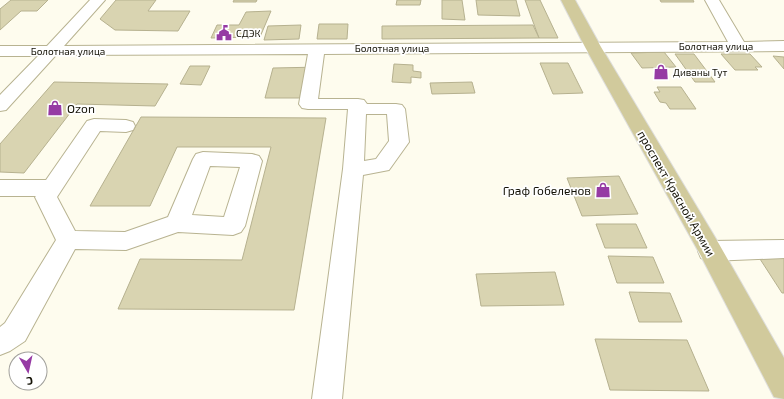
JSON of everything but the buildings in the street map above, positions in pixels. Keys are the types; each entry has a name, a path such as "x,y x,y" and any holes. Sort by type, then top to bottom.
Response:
{"main road":[{"name":"проспект Красной Армии","path":"568,0 593,47 710,251 784,387"}],"street":[{"path":"0,106 98,0"},
{"path":"712,0 730,34 739,46"},
{"name":"Болотная улица","path":"0,51 784,46"},
{"path":"317,49 308,104 358,104 353,169 327,399"},
{"path":"353,169 382,165 399,142 396,109 358,109"},
{"path":"68,240 46,196 94,125 126,126"},
{"path":"0,188 51,188"},
{"path":"68,240 126,241 177,224"},
{"path":"0,342 15,332 68,240"},
{"path":"710,251 784,249"}],"place":[{"name":"СДЭК","path":"224,33"},
{"name":"Диваны Тут","path":"661,72"},
{"name":"Ozon","path":"55,108"},
{"name":"Граф Гобеленов","path":"603,190"}]}
